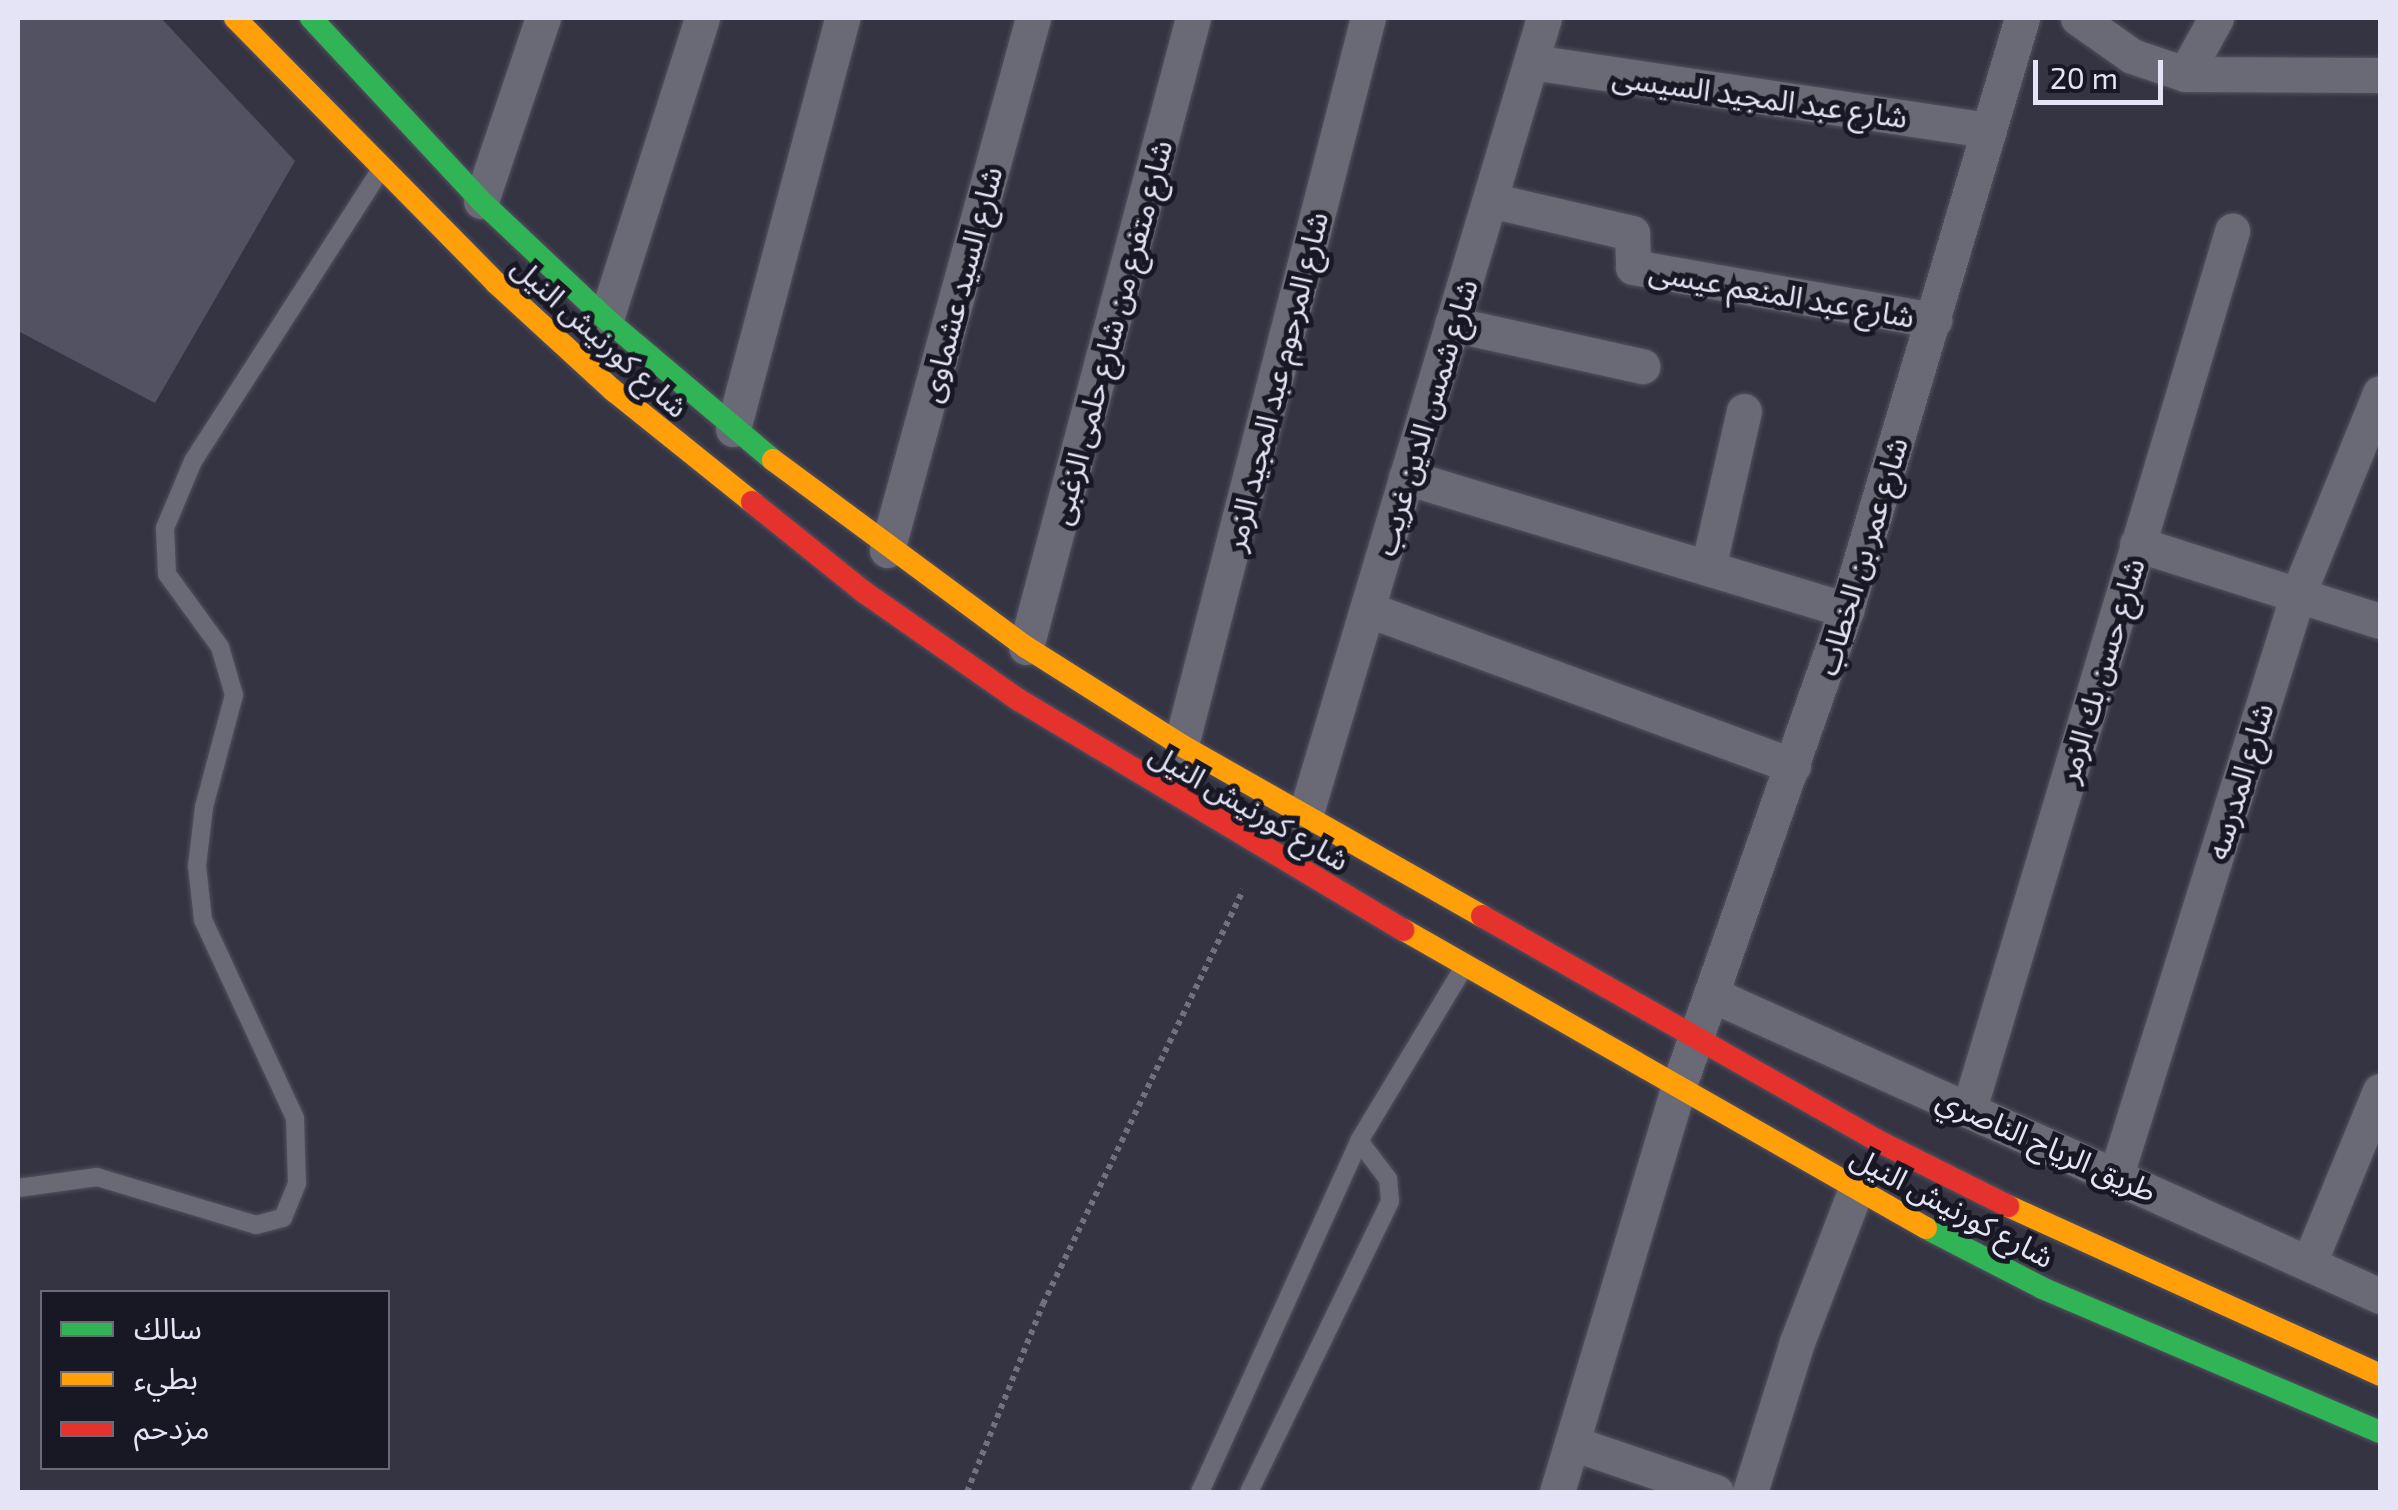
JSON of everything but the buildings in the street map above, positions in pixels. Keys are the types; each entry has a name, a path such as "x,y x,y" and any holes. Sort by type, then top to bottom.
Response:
{"main road":[{"name":"شارع كورنيش النيل","path":"236,18 381,170 601,379 751,506 940,648 1262,848 1856,1190 2042,1288 2380,1432"},
{"name":"شارع كورنيش النيل","path":"311,18 481,201 606,319 733,429 888,550 1026,647 1181,745 1946,1176 2380,1375"}],"street":[{"path":"481,201 543,18"},
{"path":"606,319 702,18"},
{"path":"733,429 842,18"},
{"name":"شارع السيد عشماوى","path":"888,550 1034,18"},
{"name":"شارع متفرع من شارع حلمى الزغبى","path":"1026,647 1193,18"},
{"name":"شارع المرحوم عبد المجيد الزمر","path":"1181,745 1368,18"},
{"name":"شارع شمس الدين غريب","path":"1305,816 1544,18"},
{"name":"شارع عمر بن الخطاب","path":"1557,1492 1678,1088 1846,610 2022,18"},
{"path":"2078,18 2132,56 2185,74 2380,75"},
{"path":"2185,74 2216,18"},
{"name":"شارع عبد المجيد السيسى","path":"1532,62 1989,130"},
{"name":"شارع عبد المنعم عيسى","path":"1490,200 1634,234 1634,267 1934,320"},
{"name":"شارع حسن بك الزمر","path":"1969,1109 2232,231"},
{"path":"1452,324 1642,366"},
{"name":"شارع المدرسه","path":"2116,1175 2298,594 2380,393"},
{"path":"1708,568 1744,412"},
{"path":"1406,477 1846,610"},
{"path":"2137,544 2380,622"},
{"path":"1367,609 1793,766"},
{"name":"طريق الرياح الناصري","path":"1713,995 2380,1296"},
{"path":"2309,1263 2380,1090"},
{"path":"1750,1492 1797,1342 1856,1190"},
{"path":"1572,1444 1716,1492"}],"lane":[{"path":"18,1188 97,1177 256,1226 282,1218 296,1183 295,1118 204,920 198,866 204,806 234,695 220,647 167,574 164,528 193,461 381,170"},
{"path":"1200,1492 1359,1141 1465,965"},
{"path":"1249,1492 1390,1201 1388,1179 1359,1141"}],"path":[{"path":"967,1492 1043,1304 1262,848"}],"traffic: fast":[{"path":"311,18 481,201 606,319 773,460"},
{"path":"1926,1228 2042,1288 2380,1432"}],"traffic: slow":[{"path":"235,18 496,283 614,391 752,502"},
{"path":"773,460 1026,647 1181,745 1482,916"},
{"path":"1404,930 1926,1228"},
{"path":"2008,1206 2380,1375"}],"traffic: jam":[{"path":"752,502 864,592 1019,700 1404,930"},
{"path":"1482,916 1876,1140 2008,1206"}]}
